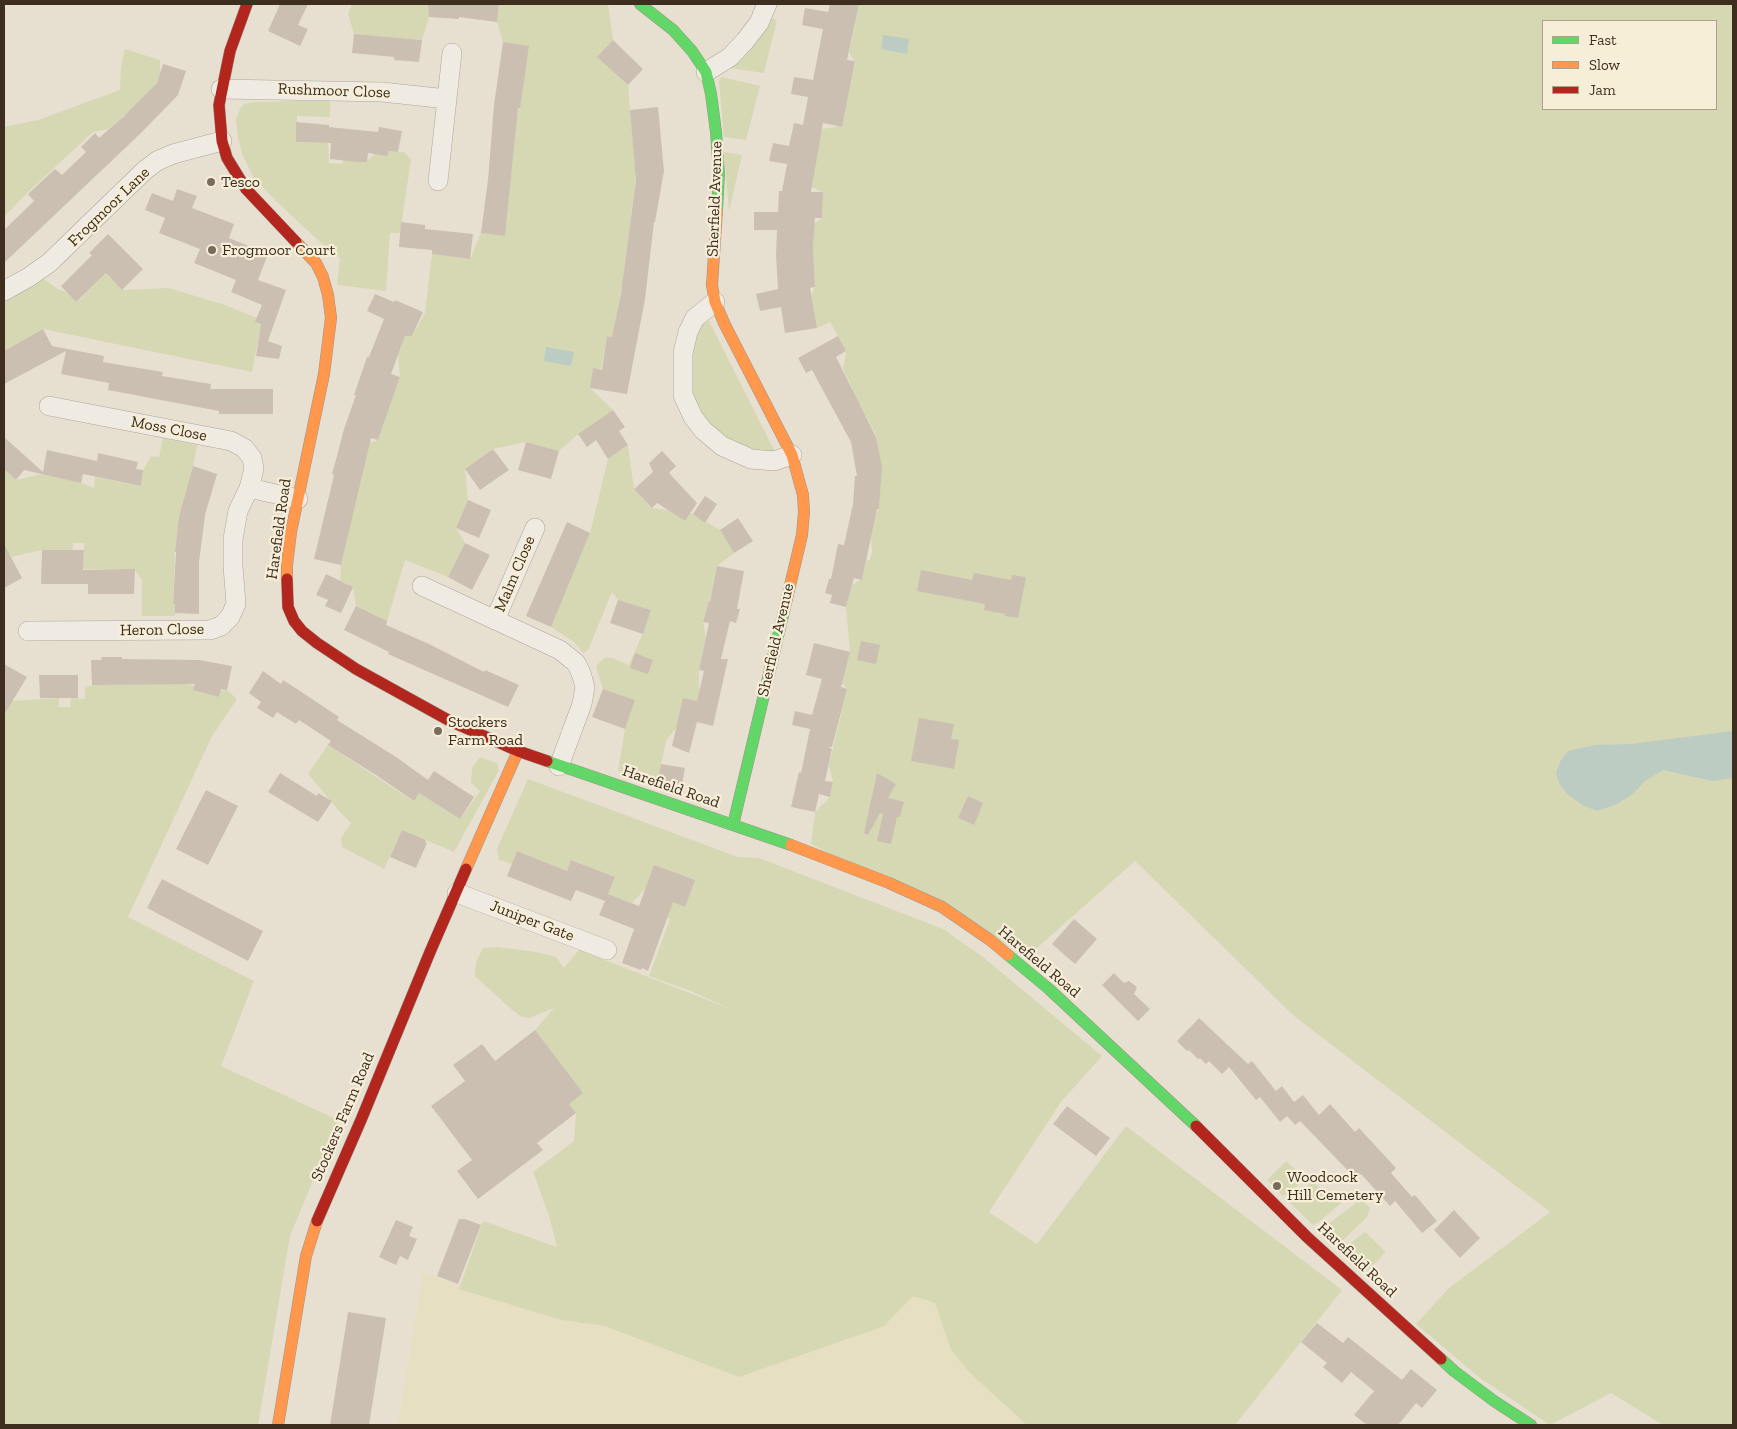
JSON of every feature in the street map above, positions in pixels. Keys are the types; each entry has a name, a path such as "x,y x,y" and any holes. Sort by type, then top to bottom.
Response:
{"street":[{"name":"Harefield Road","path":"247,4 230,51 221,89 219,105 222,141 226,158 246,189 316,264 323,277 331,318 324,374 298,499 287,565 286,588 288,606 294,621 302,631 340,659 402,696 450,721 518,751 790,845 889,883 942,907 990,940 1049,989 1201,1130 1307,1237 1454,1371 1494,1401 1531,1425"},
{"name":"Sherfield Avenue","path":"640,4 673,30 692,51 706,72 716,132 719,174 712,285 715,302 792,455 803,495 802,535 733,826"},
{"path":"706,72 730,57 745,41 759,23 767,4"},
{"path":"438,181 452,53"},
{"name":"Rushmoor Close","path":"221,89 382,92 447,99"},
{"name":"Frogmoor Lane","path":"4,291 50,264 144,171 157,161 173,154 222,141"},
{"path":"715,302 695,318 688,332 683,353 683,395 693,417 703,430 722,446 751,459 774,461 792,455"},
{"name":"Moss Close","path":"49,406 231,441 244,448 252,458 254,470 249,488"},
{"path":"249,488 298,499"},
{"name":"Heron Close","path":"28,631 210,630 220,626 230,617 236,604 233,539 238,511 249,488"},
{"name":"Malm Close","path":"495,620 535,528"},
{"name":"Malm Close","path":"422,586 560,650 576,663 585,686 582,704 559,766"},
{"name":"Stockers Farm Road","path":"278,1425 306,1256 315,1225 361,1120 430,952 518,751"},
{"name":"Juniper Gate","path":"457,893 607,950"}],"shaded area":[{"path":"883,35 909,39 907,54 881,49"},
{"path":"546,347 574,352 571,366 544,361"},
{"path":"1733,731 1733,778 1712,781 1663,770 1645,781 1633,794 1617,804 1597,811 1584,806 1567,794 1559,783 1556,773 1560,762 1568,751 1595,745 1631,744"},
{"path":"423,1273 560,1320 605,1326 884,1326 913,1296 935,1303 951,1350 969,1372 1027,1425 398,1425"}],"green space":[{"path":"352,4 430,4 429,17 422,40 354,34 348,14"},
{"path":"499,4 608,4 613,40 598,57 628,85 635,165 637,169 623,279 613,337 607,336 601,370 593,369 590,388 613,410 578,434 559,451 526,442 493,449 465,469 468,500 456,528 465,543 448,577 405,560 387,621 356,606 353,587 340,580 341,565 369,443 378,440 400,377 398,356 405,336 412,336 425,313 432,254 470,259 481,233 505,236 516,123 529,47 503,42 497,22"},
{"path":"859,4 1733,4 1733,1425 1663,1425 1611,1393 1550,1425 1480,1378 1416,1324 1449,1288 1550,1212 1294,1016 1135,861 1028,956 811,844 815,812 830,797 833,782 829,765 847,689 842,683 850,652 846,607 852,585 862,579 867,560 870,560 872,552 871,537 875,516 879,509 881,478 881,465 876,435 860,405 847,412 844,405 852,387 843,369 846,351 830,322 817,328 811,296 815,287 814,224 822,218 823,193 812,187 816,155 822,129 842,126 855,61 849,53"},
{"path":"769,18 777,20 764,73 730,68 756,38"},
{"path":"125,49 160,60 160,73 154,92 109,129 93,132 4,217 4,127 38,120 120,90 121,67"},
{"path":"721,77 760,86 746,140 724,137 719,81"},
{"path":"330,101 330,117 297,116 296,142 328,143 329,163 342,164 343,160 367,161 375,154 389,151 404,152 411,160 400,233 390,233 386,291 337,285 340,258 279,204 254,178 242,154 236,119 244,104 253,102"},
{"path":"724,152 742,155 729,211"},
{"path":"106,273 122,290 169,288 225,305 262,320 252,372 43,329 4,351 4,298 44,279 66,292 77,302"},
{"path":"709,321 774,450 770,453 763,454 725,439 708,424 690,394 689,371 696,334 703,322"},
{"path":"163,438 197,445 179,515 175,552 173,604 175,604 175,616 142,616 142,580 135,570 83,569 84,543 73,543 72,558 62,550 42,550 11,557 4,561 4,469 16,480 43,474 94,488 95,477 141,486 143,470 151,456 159,457"},
{"path":"628,445 634,489 652,508 668,510 685,521 691,513 720,530 734,553 717,566 711,597 703,622 706,637 699,670 697,701 666,741 658,779 618,771 625,729 635,700 603,689 596,666 604,658 612,658 629,665 651,610 618,600 612,592 588,650 583,653 574,642 551,627 590,533 608,459"},
{"path":"139,683 187,684 195,686 194,690 219,697 221,689 227,690 237,699 212,736 128,917 254,981 221,1066 338,1120 290,1236 258,1425 4,1425 4,695 13,701 59,698 59,707 70,707 71,698 85,699 85,688 92,685"},
{"path":"328,745 413,801 419,793 460,819 480,791 471,783 472,768 480,757 496,763 498,765 498,772 454,852 402,830 384,869 342,847 341,838 351,823 308,774"},
{"path":"528,779 738,857 759,858 943,929 983,957 1102,1056 1061,1102 989,1212 1037,1244 1126,1126 1342,1290 1235,1425 1027,1425 969,1372 951,1350 935,1303 913,1296 884,1326 739,1377 605,1326 561,1320 459,1289 483,1221 557,1247 549,1216 533,1172 574,1141 576,1113 569,1104 535,1030 554,1008 529,1018 520,1016 510,1008 475,976 476,962 483,948 498,947 536,952 556,957 564,968 579,950 733,1010 688,990 649,976 670,919 656,913 646,888 632,903 608,894 614,877 572,860 567,871 517,851 512,864 499,860 497,849"},
{"path":"1286,1161 1304,1178 1292,1192 1283,1196 1267,1180"},
{"path":"1312,1182 1331,1195 1348,1197 1313,1225 1290,1203"},
{"path":"1362,1200 1370,1208 1367,1217 1336,1247 1320,1235 1327,1225"},
{"path":"1365,1232 1386,1252 1366,1272 1361,1274 1342,1254 1352,1242"}],"building":[{"path":"280,4 308,4 298,25 308,29 300,46 268,31"},
{"path":"428,4 499,4 497,22 459,17 459,19 429,17"},
{"path":"830,4 859,4 847,60 855,61 842,127 823,123 811,192 823,192 822,218 815,218 813,248 815,287 810,288 817,328 785,333 781,307 760,311 756,294 778,289 777,230 754,230 754,212 778,212 779,191 782,191 787,164 769,161 773,143 789,146 794,123 803,125 808,97 791,94 794,77 813,80 823,29 802,25 805,8 828,12"},
{"path":"354,34 422,40 419,62 394,60 394,57 352,53"},
{"path":"613,40 643,69 628,85 597,57"},
{"path":"503,42 529,46 520,108 518,108 505,236 481,233 488,180 494,105"},
{"path":"163,64 186,71 178,95 141,133 4,263 4,230 34,201 28,194 55,169 62,175 86,152 81,147 95,133 99,138 124,116 157,83"},
{"path":"658,107 664,171 654,222 645,299 627,394 590,388 593,368 602,370 607,336 612,337 621,293 636,180 630,110"},
{"path":"296,122 378,132 379,127 402,131 398,152 389,151 387,156 368,153 367,162 358,162 330,159 331,143 296,142"},
{"name":"Frogmoor Court","path":"177,189 197,196 192,208 234,224 229,238 268,254 258,280 286,290 268,341 282,346 279,359 256,356 261,324 255,322 262,305 231,292 236,280 194,263 200,249 159,233 165,218 145,210 152,193 173,201"},
{"path":"401,222 425,225 425,229 473,234 470,259 432,254 432,250 399,247"},
{"path":"108,234 143,269 122,290 106,273 76,302 61,286 92,255 89,253"},
{"path":"375,294 423,312 412,336 405,336 391,374 400,377 378,440 371,438 341,565 314,559 334,475 332,474 344,429 367,357 369,357 384,319 367,311"},
{"path":"43,329 52,346 104,356 103,362 163,372 162,376 211,384 210,389 273,389 273,414 219,414 219,411 108,390 109,383 61,374 66,351 4,384 4,351"},
{"path":"838,336 846,351 836,357 876,437 882,467 879,509 877,509 862,580 854,578 846,607 830,603 832,595 825,593 829,579 831,579 838,544 844,545 853,504 855,476 857,476 851,442 812,370 806,373 798,358"},
{"path":"613,410 625,427 619,431 628,445 608,459 596,440 587,447 578,434"},
{"path":"4,437 43,472 47,450 97,461 98,453 138,462 136,469 143,470 141,486 83,474 81,483 24,470 16,480 4,469"},
{"path":"526,442 559,451 551,479 518,470"},
{"path":"493,449 509,470 480,490 465,469"},
{"path":"662,451 676,466 669,473 697,503 685,521 657,503 652,508 634,489 653,472 649,463"},
{"path":"193,466 217,474 205,515 199,562 199,614 175,613 175,604 173,604 175,552 179,516"},
{"path":"705,496 717,504 705,523 693,514"},
{"path":"468,500 491,510 479,538 456,528"},
{"path":"738,518 753,541 734,553 720,530"},
{"path":"567,522 590,533 551,627 526,616"},
{"path":"465,543 490,555 472,590 448,577"},
{"path":"4,544 22,578 4,588"},
{"path":"42,550 84,550 83,570 135,569 134,594 88,594 88,584 41,584"},
{"path":"717,566 744,571 737,609 740,609 736,623 730,621 721,659 728,659 713,726 697,722 689,753 672,746 683,698 697,701 704,671 699,670 709,623 703,622 710,602"},
{"path":"921,570 972,580 974,573 1011,580 1012,575 1026,577 1018,618 984,610 985,604 917,591"},
{"path":"326,574 353,587 341,613 325,606 328,600 316,595"},
{"path":"618,600 651,610 643,634 610,623"},
{"path":"356,606 387,621 386,625 484,672 485,670 519,685 508,707 388,654 389,652 344,630"},
{"path":"861,641 880,645 876,664 857,660"},
{"path":"814,643 850,652 841,687 847,689 832,747 828,747 832,749 825,781 833,782 830,797 819,794 815,812 791,807 799,772 801,773 810,729 792,725 795,711 812,715 822,679 806,675"},
{"path":"635,653 653,660 648,674 630,668"},
{"path":"102,657 199,660 232,666 227,690 221,689 219,697 193,690 195,684 92,685 91,660 101,660"},
{"path":"4,664 27,677 4,715"},
{"path":"263,671 281,684 283,680 300,691 339,717 337,720 396,757 428,780 434,771 474,797 460,819 419,793 414,801 328,745 331,741 299,720 296,724 277,712 273,718 257,708 261,702 249,693"},
{"path":"39,675 78,675 78,698 40,698"},
{"path":"603,689 635,700 625,729 592,717"},
{"path":"919,718 954,724 951,739 959,740 954,769 911,761"},
{"path":"661,764 685,768 682,785 658,779"},
{"path":"280,773 317,796 318,793 332,801 318,822 268,792"},
{"path":"877,773 896,784 888,798 904,802 900,817 897,817 891,844 877,841 883,814 880,813 868,835 864,833"},
{"path":"206,790 238,806 208,865 176,849"},
{"path":"968,796 983,803 974,825 958,818"},
{"path":"402,830 426,840 425,842 427,843 416,868 390,857"},
{"path":"517,851 567,871 571,860 615,877 608,894 639,906 654,865 695,880 685,907 673,902 648,971 642,968 641,970 622,963 634,929 599,915 605,901 576,890 571,901 507,876"},
{"path":"162,879 263,931 248,961 147,908"},
{"path":"1074,919 1097,939 1075,964 1052,944"},
{"path":"1114,973 1124,983 1129,981 1137,987 1134,994 1150,1009 1138,1021 1102,985"},
{"path":"1199,1018 1248,1064 1252,1061 1276,1091 1282,1086 1294,1102 1303,1095 1319,1115 1330,1104 1355,1132 1359,1128 1396,1168 1391,1173 1412,1197 1415,1195 1437,1221 1422,1233 1395,1201 1390,1206 1361,1174 1356,1179 1300,1121 1295,1125 1287,1116 1280,1122 1260,1097 1256,1100 1229,1067 1222,1074 1209,1061 1206,1064 1189,1050 1187,1051 1177,1041"},
{"path":"535,1030 583,1093 569,1104 576,1113 537,1143 543,1150 478,1199 457,1171 472,1160 431,1106 465,1081 453,1065 482,1044 495,1061"},
{"path":"1067,1106 1110,1138 1096,1156 1053,1124"},
{"path":"1454,1210 1480,1238 1460,1258 1434,1230"},
{"path":"459,1219 465,1219 481,1225 458,1284 437,1276"},
{"path":"396,1220 413,1227 409,1236 417,1239 408,1260 400,1256 396,1265 379,1257"},
{"path":"348,1312 386,1318 369,1425 330,1425"},
{"path":"1317,1323 1343,1343 1348,1337 1402,1380 1411,1369 1437,1390 1422,1408 1416,1403 1398,1425 1367,1425 1354,1415 1374,1391 1351,1372 1342,1383 1323,1367 1327,1363 1301,1342"}],"traffic: fast":[{"path":"640,4 673,30 692,51 706,72 716,132 719,174 717,210"},
{"path":"733,825 784,611"},
{"path":"547,761 791,845"},
{"path":"1008,955 1049,989 1196,1126"},
{"path":"1441,1359 1494,1401 1531,1425"}],"traffic: slow":[{"path":"717,210 712,285 715,302 792,455 803,495 802,535 784,611"},
{"path":"287,579 291,532 324,374 331,318 323,277 316,263 296,242"},
{"path":"466,869 518,751"},
{"path":"791,845 889,883 942,907 990,940 1008,955"},
{"path":"278,1425 306,1256 317,1221"}],"traffic: jam":[{"path":"247,4 230,51 219,105 222,141 227,158 246,189 296,242"},
{"path":"287,579 288,607 294,621 302,631 317,643 356,669 450,721 518,751 547,761"},
{"path":"317,1221 466,869"},
{"path":"1196,1126 1307,1237 1441,1359"}],"place":[{"name":"Tesco","path":"211,182"},
{"name":"Frogmoor Court","path":"212,250"},
{"name":"Stockers Farm Road","path":"438,731"},
{"name":"Woodcock Hill Cemetery","path":"1277,1186"}]}
